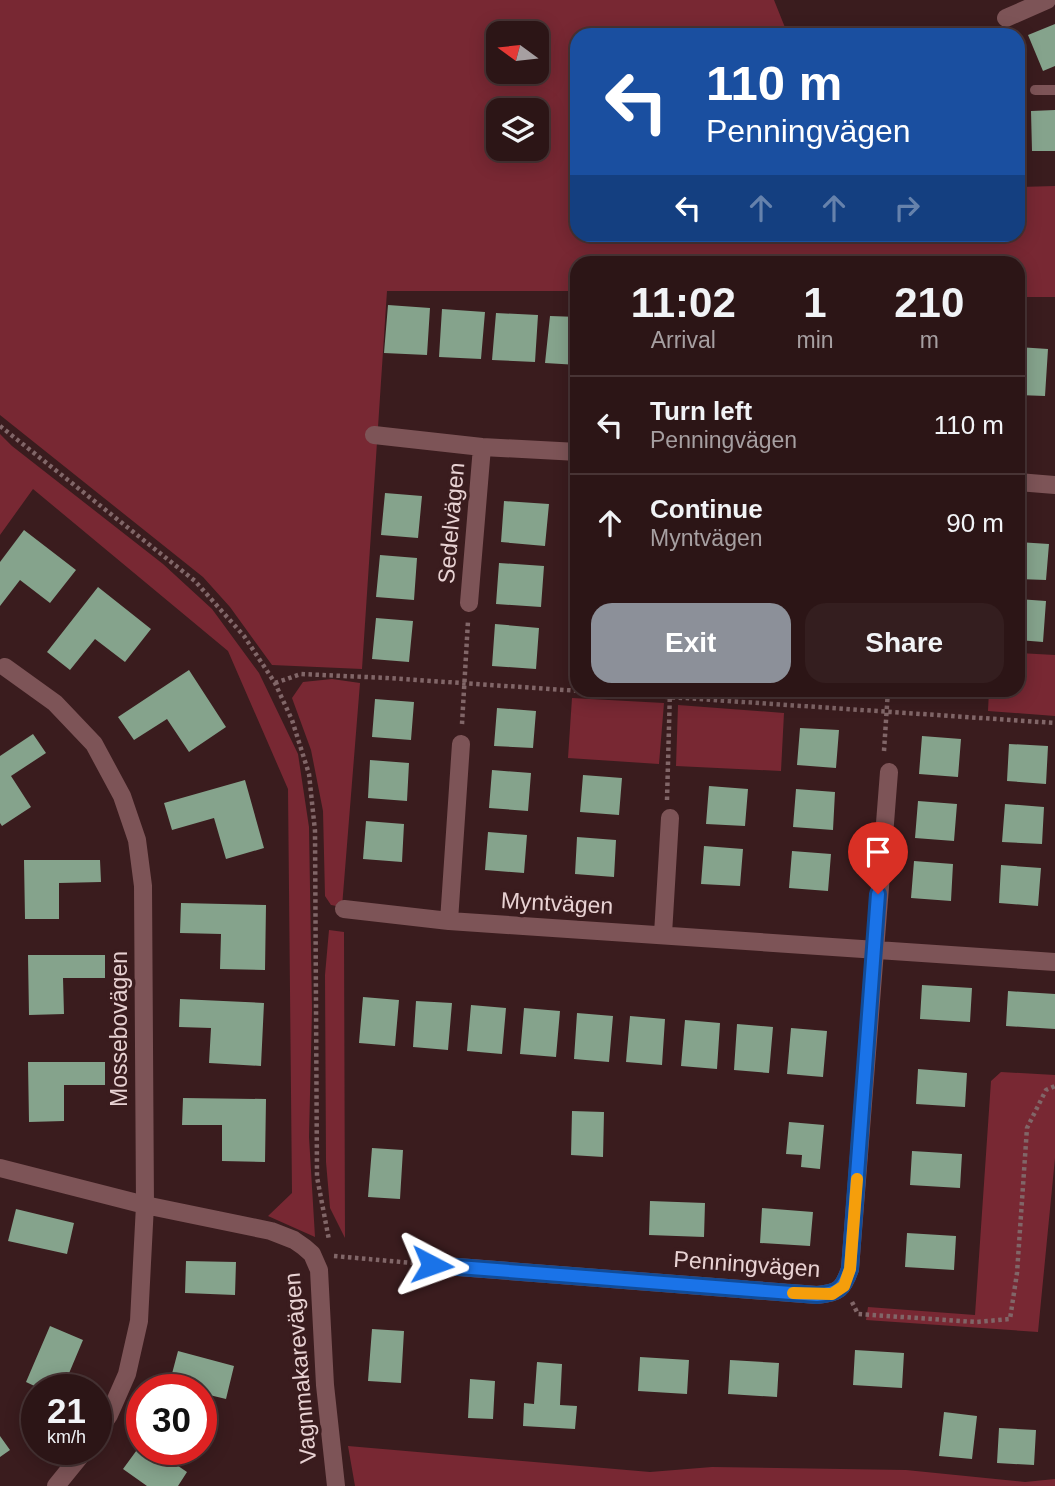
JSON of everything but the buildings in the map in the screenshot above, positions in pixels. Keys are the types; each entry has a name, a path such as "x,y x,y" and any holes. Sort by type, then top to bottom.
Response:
{"street":[{"path":"1006,18 1046,0"},
{"name":"Sedelvägen","path":"374,435 482,447 570,452"},
{"name":"Sedelvägen","path":"469,603 482,447"},
{"path":"1025,483 1055,485"},
{"name":"Mossebovägen","path":"5,667 55,703 94,744 122,796 137,840 143,886 145,1205 139,1321 127,1374 112,1408"},
{"path":"449,921 461,744"},
{"path":"874,949 888,778"},
{"path":"663,934 670,818"},
{"name":"Myntvägen","path":"344,909 449,921 1055,962"},
{"name":"Penningvägen","path":"432,1265 817,1295 832,1294 844,1286 850,1269 874,949"},
{"name":"Vagnmakarevägen","path":"0,1168 145,1205 271,1231 294,1240 312,1254 319,1269 325,1385 336,1486"},
{"path":"56,1486 73,1465"}],"lane":[{"path":"1035,90 1055,90"}],"path":[{"path":"0,426 195,581 244,636 275,683 292,720 312,792 315,831 317,1178 329,1243 312,1254"},
{"path":"461,744 469,603"},
{"path":"275,683 301,674 570,690"},
{"path":"669,697 667,802 670,818"},
{"path":"684,697 1055,723"},
{"path":"888,697 883,767 888,778"},
{"path":"844,1286 858,1314 976,1322 1010,1319 1017,1273 1027,1128 1046,1090 1055,1086"}],"shaded area":[{"path":"0,0 774,0 785,28 570,28 570,242 1025,242 1025,187 1055,186 1055,297 1025,297 1025,256 570,256 570,291 387,291 362,669 272,665 230,607 203,577 0,415"},
{"path":"0,434 163,564 212,609 259,673 298,754 309,827 312,1010 309,1137 315,1237 268,1216 292,1193 288,789 228,651 33,489 0,535"},
{"path":"1025,653 1055,655 1055,716 988,711 989,697 1025,697"},
{"path":"332,679 360,683 342,907 331,905 325,896 323,811 311,750 292,698 303,682"},
{"path":"572,698 664,703 659,764 568,758"},
{"path":"678,705 784,713 781,771 676,766"},
{"path":"329,930 344,932 345,1238 330,1208 326,1162 325,975"},
{"path":"1001,1072 1055,1075 1055,1158 1038,1332 866,1320 868,1307 975,1315 991,1081"},
{"path":"348,1446 650,1472 712,1467 906,1470 1025,1482 1055,1479 1055,1486 355,1486"}],"slow traffic":[{"path":"793,1293 832,1294 844,1286 850,1269 857,1179"}],"route":[{"path":"432,1265 817,1295 832,1294 844,1286 850,1269 878,894"}]}
